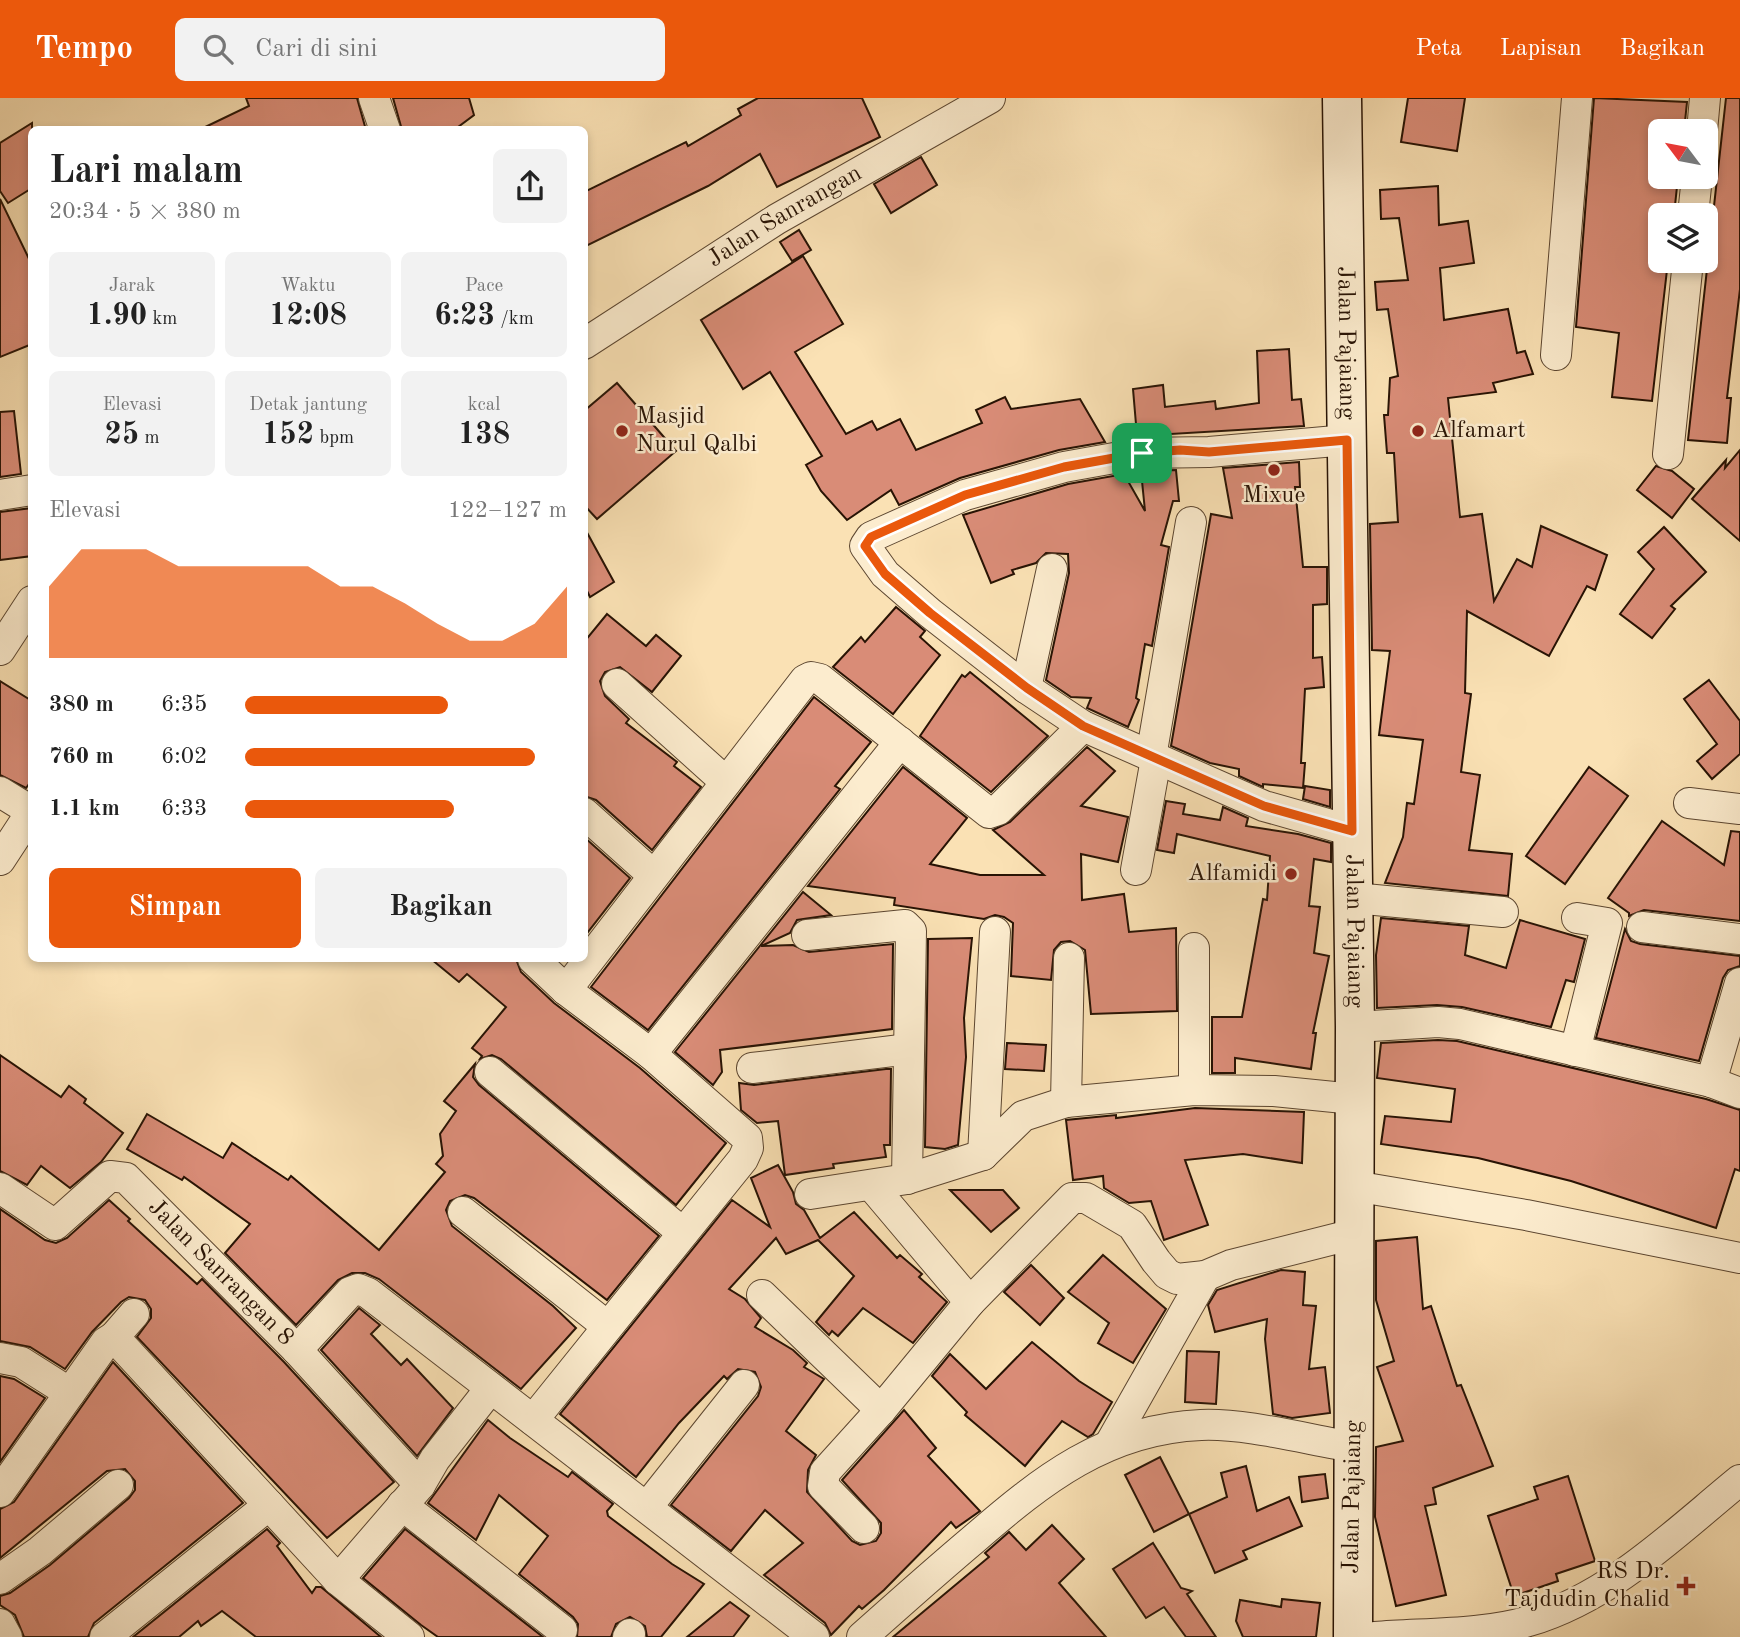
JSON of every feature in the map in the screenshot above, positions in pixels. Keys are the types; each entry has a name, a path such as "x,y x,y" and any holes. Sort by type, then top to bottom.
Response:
{"main road":[{"name":"Jalan Pajaiang","path":"1342,98 1355,1027 1353,1637"}],"street":[{"path":"374,98 384,126"},
{"name":"Jalan Sanrangan","path":"588,341 777,219 990,98"},
{"path":"1556,355 1577,98"},
{"path":"1703,119 1705,98"},
{"path":"1668,454 1687,273"},
{"path":"1347,440 1209,452 1180,450 1142,453 1064,467 965,495 867,540 869,554 885,574 1027,688 1083,726 1264,806 1352,831"},
{"path":"0,495 28,491"},
{"path":"1136,870 1191,522"},
{"path":"1027,688 1052,569"},
{"path":"0,650 28,607"},
{"path":"588,961 811,677 820,680 989,813 998,810 1083,726"},
{"path":"617,684 726,782"},
{"path":"651,1054 900,742"},
{"path":"0,792 28,809"},
{"path":"1689,803 1740,809"},
{"path":"0,860 28,816"},
{"path":"588,817 653,875"},
{"path":"1354,898 1503,912"},
{"path":"1575,1051 1607,923 1577,918"},
{"path":"807,935 908,925 911,931 907,1179"},
{"path":"1642,927 1740,939"},
{"path":"983,1155 995,932"},
{"path":"1194,948 1194,1090"},
{"path":"1066,1102 1069,958"},
{"path":"533,1420 743,1160 748,1149 747,1138 651,1054 566,990 536,962"},
{"path":"566,990 587,962"},
{"path":"1711,1083 1740,983"},
{"path":"1355,1027 1450,1023 1711,1083 1740,1093"},
{"path":"752,1068 909,1049"},
{"path":"490,1072 683,1233"},
{"path":"810,1194 907,1179 983,1155 1023,1116 1066,1102 1194,1090 1274,1091 1354,1099"},
{"name":"Jalan Sanrangan 8","path":"0,1188 48,1223 55,1225 110,1177 116,1174 126,1178 297,1350 411,1495 562,1629"},
{"path":"872,1186 970,1302"},
{"path":"1354,1186 1526,1215 1740,1258"},
{"path":"864,1528 823,1486 822,1480 837,1458 881,1410 970,1302 1064,1204 1079,1197 1132,1225 1167,1274 1177,1279 1205,1276 1231,1265 1354,1234"},
{"path":"463,1212 607,1326"},
{"path":"1110,1444 1205,1276"},
{"path":"297,1350 350,1292 358,1289 368,1293 814,1637"},
{"path":"762,1295 881,1410"},
{"path":"0,1492 106,1342 114,1337 134,1314"},
{"path":"114,1337 338,1580 409,1637"},
{"path":"0,1358 22,1362 70,1393"},
{"path":"647,1507 744,1385"},
{"path":"338,1580 411,1495 435,1459 490,1389"},
{"path":"862,1637 1029,1492 1079,1458 1110,1444 1161,1431 1202,1425 1354,1447"},
{"path":"1375,1637 1506,1626 1529,1621 1580,1601 1631,1569 1740,1480"},
{"path":"0,1579 40,1550 118,1485"},
{"path":"105,1637 269,1505"},
{"path":"0,1624 7,1637"}],"building":[{"path":"246,98 357,98 365,126 207,126 249,106"},
{"path":"393,98 469,98 474,115 459,126 401,126"},
{"path":"758,98 862,98 880,137 777,187 760,154 708,186 588,245 588,190 686,142 688,146 741,115 738,109"},
{"path":"1408,98 1465,98 1457,151 1401,142"},
{"path":"1594,98 1687,102 1685,119 1648,119 1648,189 1677,189 1675,203 1648,203 1648,273 1667,273 1652,401 1612,397 1619,333 1576,327"},
{"path":"1726,98 1740,98 1740,289 1727,398 1731,398 1727,443 1688,440 1707,273 1718,273 1718,203 1714,203"},
{"path":"32,123 32,126 28,126 28,190 8,203 0,191 0,143"},
{"path":"921,157 937,185 891,213 874,184"},
{"path":"1438,186 1439,225 1468,221 1474,263 1440,268 1444,320 1508,309 1517,353 1525,351 1533,374 1493,383 1496,392 1448,398 1460,517 1482,514 1494,601 1517,559 1532,567 1541,526 1607,555 1595,590 1587,586 1549,656 1467,611 1465,693 1471,694 1461,772 1480,775 1469,850 1512,854 1508,896 1385,883 1403,837 1407,803 1414,804 1423,740 1379,735 1390,651 1372,650 1370,524 1398,522 1394,453 1387,453 1384,415 1388,415 1390,378 1398,376 1388,309 1377,310 1375,282 1408,280 1399,218 1381,219 1380,190"},
{"path":"0,199 28,257 28,346 0,357"},
{"path":"799,230 811,250 792,261 780,242"},
{"path":"803,256 843,324 795,352 846,434 872,421 877,430 900,419 916,450 982,423 976,410 1005,397 1011,409 1080,399 1105,442 1059,450 960,478 899,505 891,490 847,520 821,491 806,465 822,456 770,372 743,389 701,320"},
{"path":"1289,349 1292,400 1301,399 1304,426 1137,436 1133,389 1163,385 1165,407 1215,401 1216,409 1259,403 1257,351"},
{"name":"Masjid Nurul Qalbi","path":"617,383 676,451 597,519 588,509 588,408"},
{"path":"14,411 21,474 0,477 0,412"},
{"path":"1740,450 1740,541 1692,499 1726,460 1725,468"},
{"path":"1299,462 1300,487 1295,487 1303,567 1327,567 1327,604 1313,605 1313,658 1322,657 1324,687 1305,689 1301,763 1305,763 1303,788 1263,784 1263,787 1239,776 1239,769 1210,763 1171,746 1211,514 1232,518 1223,468"},
{"path":"1656,466 1672,471 1694,489 1672,518 1637,490"},
{"path":"1176,470 1179,501 1173,501 1161,545 1169,547 1152,646 1145,644 1136,698 1139,700 1128,727 1087,708 1091,698 1071,697 1046,680 1069,573 1068,554 1046,553 1036,563 1012,570 1014,574 991,583 963,515 1068,484 1124,474 1145,511 1141,471"},
{"path":"28,508 28,556 0,560 0,512"},
{"path":"1664,527 1706,572 1671,606 1675,609 1652,638 1620,614 1654,569 1638,552"},
{"path":"588,534 614,582 590,597 588,593"},
{"path":"896,607 925,631 920,637 940,655 893,714 833,667 861,637 865,642"},
{"path":"607,614 646,646 656,635 681,656 652,692 620,667 605,672 600,681 605,696 629,719 626,723 677,762 674,766 701,787 652,850 596,800 588,797 588,637"},
{"path":"970,672 1048,736 991,792 920,736 962,675 965,677"},
{"path":"1709,680 1740,721 1740,754 1712,779 1697,761 1717,744 1684,699"},
{"path":"0,681 28,698 28,785 26,788 0,775"},
{"path":"814,697 871,742 835,786 840,789 648,1030 591,987"},
{"path":"1087,747 1115,771 1081,806 1128,817 1118,862 1081,854 1082,900 1124,894 1129,932 1176,928 1177,1011 1091,1014 1085,950 1070,941 1061,942 1054,950 1051,980 1011,976 1013,923 1004,917 995,915 984,919 894,905 895,898 808,886 903,767 967,818 930,864 980,875 1044,875 993,830 1010,822"},
{"path":"1589,767 1628,796 1565,884 1526,856"},
{"path":"1305,786 1330,790 1330,807 1303,799"},
{"path":"1166,801 1185,804 1183,814 1220,820 1223,807 1248,818 1246,826 1298,834 1331,843 1331,862 1314,859 1309,906 1320,907 1314,953 1329,956 1313,1033 1316,1033 1311,1069 1235,1058 1235,1073 1212,1073 1212,1017 1242,1017 1263,899 1267,900 1270,856 1177,834 1174,853 1157,850"},
{"path":"1662,821 1724,865 1731,831 1740,832 1740,921 1644,910 1629,916 1629,913 1608,898"},
{"path":"588,841 630,878 588,932"},
{"path":"803,892 831,915 797,920 790,933 761,946 793,945 809,952 893,944 892,1029 720,1050 722,1072 713,1085 675,1052"},
{"path":"1381,918 1469,926 1465,955 1506,968 1520,920 1585,939 1574,982 1566,980 1551,1027 1462,1007 1437,1005 1377,1008 1376,955"},
{"path":"1625,929 1631,941 1640,944 1740,956 1740,966 1728,970 1723,978 1699,1061 1596,1038"},
{"path":"972,938 964,1018 966,1057 958,1145 945,1149 925,1147 928,939"},
{"path":"435,962 517,962 521,972 554,1003 640,1068 726,1143 676,1205 501,1059 492,1055 480,1059 482,1056 472,1048 506,1007 467,974 459,982"},
{"path":"1457,1041 1706,1099 1740,1110 1740,1171 1735,1169 1716,1228 1571,1181 1478,1158 1381,1144 1385,1116 1451,1122 1455,1089 1377,1078 1381,1043"},
{"path":"1007,1043 1046,1045 1044,1071 1005,1069"},
{"path":"0,1055 61,1097 69,1086 86,1099 84,1103 123,1133 101,1162 70,1188 41,1166 27,1185 0,1171"},
{"path":"475,1064 473,1077 479,1085 659,1236 607,1300 474,1198 465,1195 450,1201 446,1210 452,1226 553,1306 576,1328 521,1389 379,1279 365,1273 352,1273 338,1280 296,1325 225,1253 250,1224 184,1177 182,1180 127,1149 147,1114 223,1158 232,1143 288,1180 291,1176 379,1250 445,1172 436,1164 443,1156 440,1134 456,1111 444,1101"},
{"path":"891,1069 890,1145 884,1145 886,1157 833,1164 834,1168 785,1175 778,1121 757,1123 741,1110 739,1083 754,1085"},
{"path":"1195,1108 1304,1112 1302,1163 1243,1154 1185,1160 1208,1225 1164,1240 1151,1201 1129,1203 1104,1188 1103,1176 1073,1180 1066,1120 1116,1115 1116,1118"},
{"path":"778,1165 793,1192 796,1204 804,1210 820,1238 854,1212 897,1258 900,1255 922,1274 919,1277 947,1302 913,1343 863,1308 838,1336 832,1331 829,1335 816,1322 854,1276 818,1240 786,1254 776,1238 729,1289 745,1299 761,1318 755,1327 793,1350 807,1363 804,1367 824,1379 786,1431 816,1455 808,1470 807,1492 852,1541 860,1545 876,1541 881,1533 881,1523 842,1480 904,1410 936,1448 928,1456 980,1511 956,1528 951,1522 884,1590 862,1609 859,1606 831,1635 825,1623 764,1575 803,1543 765,1510 731,1551 671,1505 758,1396 761,1387 755,1372 738,1369 727,1379 724,1376 679,1423 636,1477 560,1414 732,1200 770,1227 751,1178"},
{"path":"950,1190 1003,1190 1019,1208 991,1232"},
{"path":"109,1200 197,1284 202,1279 284,1362 394,1482 327,1538 137,1337 151,1318 151,1309 145,1300 129,1297 121,1302 92,1332 65,1369 30,1347 0,1341 0,1209 45,1240 56,1243 67,1238"},
{"path":"1417,1237 1423,1309 1431,1306 1457,1386 1461,1385 1493,1466 1433,1488 1436,1504 1425,1506 1446,1595 1396,1606 1375,1517 1376,1447 1403,1441 1377,1367 1394,1361 1376,1300 1376,1241"},
{"path":"1103,1255 1166,1309 1133,1363 1098,1343 1109,1323 1068,1292"},
{"path":"1031,1265 1064,1298 1040,1325 1004,1292"},
{"path":"1281,1270 1305,1272 1303,1305 1316,1306 1309,1369 1325,1367 1330,1413 1292,1418 1273,1414 1265,1339 1267,1319 1215,1332 1208,1305 1217,1290"},
{"path":"359,1308 380,1325 371,1334 401,1365 407,1359 453,1408 417,1456 321,1350"},
{"path":"1032,1342 1079,1381 1112,1402 1093,1434 1088,1437 1062,1421 1025,1466 965,1415 967,1412 932,1376 950,1354 986,1389"},
{"path":"1187,1351 1219,1352 1216,1404 1185,1402"},
{"path":"113,1362 243,1503 94,1623 88,1637 24,1637 15,1615 0,1605 0,1596 10,1593 50,1565 129,1498 135,1490 135,1481 125,1469 107,1471 0,1558 0,1509 14,1502"},
{"path":"0,1376 14,1379 45,1398 0,1462"},
{"path":"488,1420 568,1477 572,1472 613,1504 607,1511 608,1516 672,1564 704,1584 661,1637 647,1637 645,1626 630,1617 616,1624 611,1637 577,1637 578,1624 573,1617 519,1574 548,1536 499,1495 476,1540 428,1503"},
{"path":"1160,1457 1189,1514 1154,1532 1125,1475"},
{"path":"1246,1466 1257,1511 1289,1497 1302,1526 1243,1551 1247,1559 1215,1573 1189,1514 1227,1497 1221,1473"},
{"path":"1325,1474 1328,1498 1302,1502 1299,1477"},
{"path":"1568,1476 1595,1561 1556,1574 1558,1581 1514,1596 1488,1516 1538,1499 1534,1487"},
{"path":"1052,1525 1084,1559 1059,1583 1106,1637 893,1637 989,1557 985,1553 1009,1532 1026,1550"},
{"path":"267,1529 280,1543 277,1546 312,1593 316,1587 321,1587 381,1637 256,1637 222,1611 201,1626 198,1621 179,1637 133,1637"},
{"path":"405,1529 543,1637 438,1637 421,1625 363,1578"},
{"path":"1153,1543 1181,1588 1192,1591 1187,1594 1216,1637 1186,1637 1164,1607 1146,1618 1113,1569"},
{"path":"1282,1599 1320,1603 1316,1637 1243,1637 1236,1621 1240,1600 1281,1607"},
{"path":"730,1602 749,1616 733,1637 687,1637"}],"place":[{"name":"Masjid Nurul Qalbi","path":"622,431"},
{"name":"Alfamart","path":"1418,431"},
{"name":"Mixue","path":"1274,470"},
{"name":"Alfamidi","path":"1291,874"},
{"name":"RS Dr. Tajdudin Chalid","path":"1686,1586"}],"route":[{"path":"1347,440 1352,831 1264,806 1083,726 1027,688 930,613 885,574 865,546 871,537 965,495 1064,467 1142,453 1180,450 1209,452 1347,440"}]}
